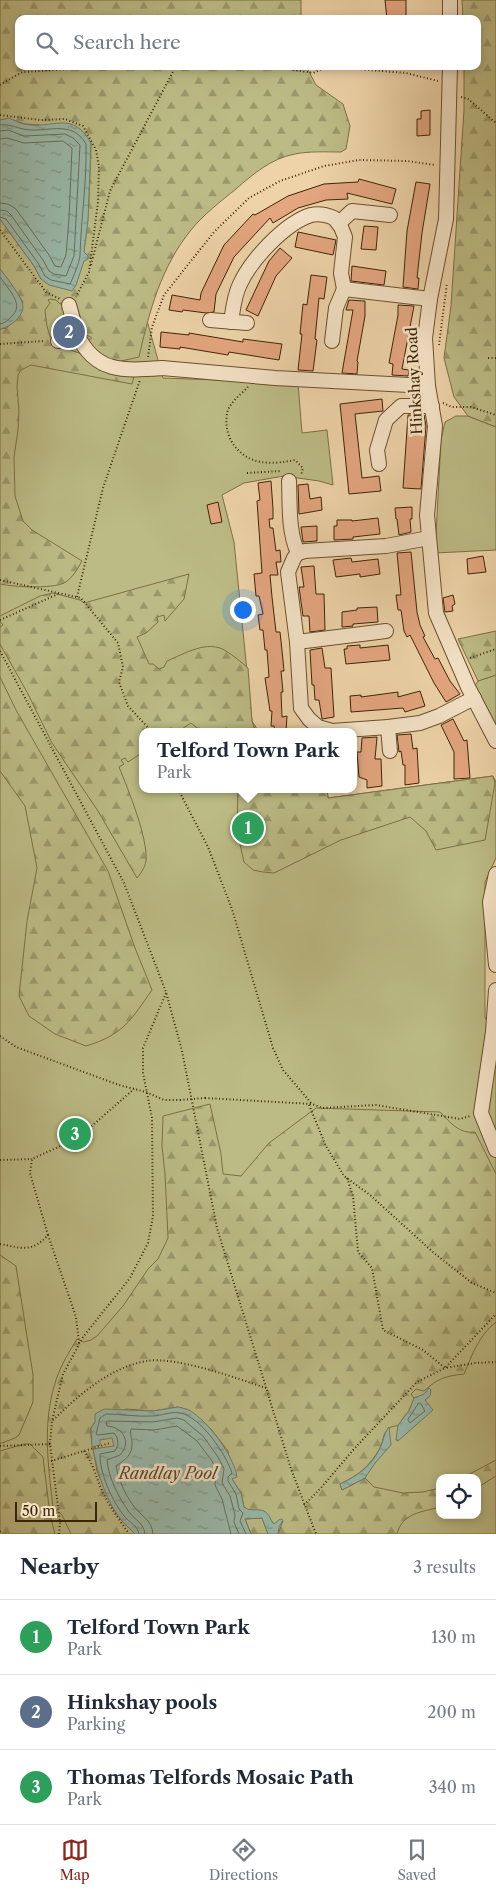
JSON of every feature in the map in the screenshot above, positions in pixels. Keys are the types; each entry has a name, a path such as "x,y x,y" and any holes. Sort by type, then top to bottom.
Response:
{"street":[{"path":"450,0 450,15"},
{"name":"Hinkshay Road","path":"450,70 453,90 446,218 430,299 425,338 430,396 435,426 427,515 436,613 457,662 496,741"},
{"path":"339,223 352,211 390,215"},
{"path":"231,322 239,286 255,260 284,231 301,219 318,214 334,218 339,223 345,237 341,272 344,289 336,308 332,342"},
{"path":"344,289 430,299"},
{"path":"69,306 77,334 84,349 98,362 117,368 143,370 162,368 249,375 430,396"},
{"path":"210,320 246,323"},
{"path":"58,341 77,334"},
{"path":"379,464 377,450 386,420 401,406 430,396"},
{"path":"289,481 291,528 293,542 298,553"},
{"path":"324,728 309,719 302,708 297,642 288,572 294,558 298,553 386,546 429,538"},
{"path":"297,642 386,631"},
{"path":"357,729 420,723 439,716 474,698"},
{"path":"388,727 390,751"},
{"path":"496,874 490,902 496,965"},
{"path":"496,990 493,1032 481,1112 496,1150"}],"path":[{"path":"0,85 22,72 54,70"},
{"path":"0,230 46,292 69,306 76,298 89,272 110,191 174,70"},
{"path":"295,70 313,73 320,70"},
{"path":"370,70 406,73 453,90 468,99 496,123"},
{"path":"0,115 41,120 65,119 83,126 96,150 99,167 98,202 89,272"},
{"path":"0,344 58,341"},
{"path":"488,358 496,358"},
{"path":"247,473 284,471 288,475 289,481 302,476 303,468 296,460 262,462 250,458 233,446 227,430 226,412 237,397 248,388 249,375"},
{"path":"430,396 452,407 471,408 496,415"},
{"path":"0,580 81,598 118,643 123,667 119,682 128,706 148,728"},
{"path":"1,620 60,593"},
{"path":"457,662 496,649"},
{"path":"0,651 124,883 166,992 182,1051 217,1228 290,1469 316,1534"},
{"path":"180,793 208,847 232,909 273,1048 283,1070 312,1104"},
{"path":"59,1534 60,1523 50,1444 52,1421 63,1374 79,1344 130,1278 148,1244 153,1216 152,1118 142,1072 143,1048 166,992"},
{"path":"0,1036 16,1047 164,1100 206,1098 312,1104 322,1108 376,1105 460,1119 481,1112"},
{"path":"0,1160 32,1159 78,1138 134,1089"},
{"path":"308,1104 326,1146 344,1176 370,1195 434,1253 472,1283 496,1293"},
{"path":"32,1159 30,1173 48,1235 76,1317 79,1344"},
{"path":"347,1178 354,1196 358,1252 372,1268 383,1330 423,1350 445,1368"},
{"path":"0,1244 29,1249 41,1244 48,1235"},
{"path":"445,1368 496,1314"},
{"path":"52,1421 83,1391 121,1369 147,1361 167,1362 209,1370 266,1388"},
{"path":"304,1504 320,1489 354,1449 417,1382 445,1368 496,1362"},
{"path":"51,1461 110,1442"},
{"path":"0,1446 50,1444"},
{"path":"84,1451 91,1460 96,1478 106,1499 129,1534"}],"green space":[{"path":"0,0 301,0 301,15 15,15 15,70 308,70 316,85 343,104 350,126 346,149 341,152 295,154 278,159 256,172 218,203 191,230 164,275 147,323 139,357 121,361 120,364 136,368 132,384 31,365 21,370 18,375 17,387 19,411 14,457 15,496 23,521 32,530 82,561 70,579 64,583 42,587 0,584 0,329 7,328 23,302 0,269 0,219 34,266 41,279 76,285 81,268 86,233 91,143 40,125 25,124 9,119 0,120","holes":["48,300 56,300 60,304 65,304 83,333 92,338 84,344 82,354 64,348 53,341 50,336 45,310 50,303"]},
{"path":"462,0 496,0 496,427 468,416 454,397 444,358 451,306 464,110 464,70 481,70 481,15 463,15"},
{"path":"73,70 77,70 163,378 298,383 302,433 327,430 333,485 284,476 244,483 222,495 234,542 252,721 256,728 139,728 139,793 327,793 328,798 493,776 496,782 496,858 485,882 485,1017 496,1040 496,1534 0,1534 0,164"},
{"path":"456,416 468,416 496,427 496,550 435,553 441,440 445,422"},
{"path":"189,574 184,599 165,621 164,615 157,617 158,622 146,633 137,637 149,664 153,664 159,669 164,667 167,661 188,652 204,647 212,647 226,651 248,668 252,721 255,728 197,728 191,723 183,728 139,728 139,755 128,762 125,758 121,760 124,764 119,767 137,814 146,851 146,861 143,870 137,878 98,811 52,743 28,694 0,644 0,627 3,625 0,621 0,616 40,596 53,593 80,600 84,603"},
{"path":"496,631 496,675 478,681 458,639"},
{"path":"496,675 496,727 474,687 478,681"},
{"path":"0,677 16,710 108,871 152,990 132,1018 118,1031 99,1042 86,1046 55,1034 29,1016 19,996 27,921 37,868 25,806 0,771"},
{"path":"493,776 495,783 485,840 436,850 426,831 410,817 341,840 274,873 253,870 244,862 237,831 238,793 327,793 328,798"},
{"path":"210,1104 221,1154 223,1174 241,1176 269,1143 316,1108 440,1112 460,1129 475,1132 496,1174 496,1322 481,1339 464,1374 442,1378 424,1391 416,1389 411,1394 414,1398 405,1417 401,1423 389,1428 380,1448 368,1465 358,1474 340,1484 342,1490 365,1478 374,1487 403,1493 436,1489 436,1508 420,1512 408,1518 403,1522 397,1534 278,1534 283,1521 274,1524 263,1511 248,1510 244,1507 241,1493 232,1479 228,1451 211,1429 189,1410 178,1407 153,1411 126,1409 95,1422 91,1428 97,1471 112,1506 122,1521 135,1534 71,1534 62,1515 53,1507 47,1443 49,1412 58,1374 77,1339 84,1342 97,1336 123,1306 148,1269 158,1259 168,1238 162,1146 163,1116"},
{"path":"0,1255 16,1266 33,1375 33,1402 19,1435 2,1443 0,1443"},
{"path":"30,1444 43,1457 50,1515 55,1534 0,1534 0,1451"},
{"path":"496,1460 496,1476 481,1485 481,1474 470,1474"},
{"path":"262,1518 268,1534 251,1534 245,1519"}],"water":[{"path":"9,118 22,124 69,124 84,133 91,143 88,220 84,252 88,259 84,261 72,291 49,285 41,279 34,266 0,219 0,120"},
{"path":"0,269 9,280 23,307 20,315 13,323 0,329"},
{"path":"429,1388 431,1390 430,1396 425,1400 433,1410 398,1441 396,1440 398,1425 409,1411 414,1398 424,1394"},
{"name":"Randlay Pool","path":"178,1407 189,1410 204,1422 226,1449 237,1477 232,1479 241,1493 244,1507 264,1511 274,1524 280,1519 283,1520 278,1534 268,1534 262,1518 245,1519 251,1534 135,1534 121,1520 111,1504 97,1468 93,1449 114,1446 112,1438 100,1440 100,1445 92,1447 91,1428 95,1422 95,1414 104,1409 153,1411"},
{"path":"389,1427 391,1445 365,1478 342,1490 340,1484 359,1473 373,1459"}],"building":[{"path":"385,0 406,0 406,15 387,15"},
{"path":"430,110 430,135 417,136 417,119 421,119 421,111"},
{"path":"359,179 396,189 392,204 347,193 348,199 326,200 298,208 273,223 270,218 234,257 216,294 214,312 169,310 172,295 200,300 201,293 224,245 253,214 255,215 288,196 324,184 358,182"},
{"path":"416,182 430,184 422,233 417,278 419,278 418,289 403,287 407,231"},
{"path":"364,226 378,227 376,250 361,249"},
{"path":"298,232 336,240 333,255 295,247"},
{"path":"280,248 292,258 276,276 258,316 246,310 269,261"},
{"path":"352,266 386,271 384,285 351,281"},
{"path":"311,275 327,277 324,299 319,298 313,371 298,370 303,304 307,305"},
{"path":"349,300 365,301 365,316 357,361 357,374 342,373 353,310 346,310"},
{"path":"398,305 414,306 402,369 409,370 408,376 392,375 393,364 389,363 398,315"},
{"path":"161,332 189,335 189,333 243,342 243,339 282,344 279,360 229,352 228,355 180,347 180,349 160,347"},
{"path":"382,399 383,411 355,414 362,478 379,476 381,491 349,494 340,404"},
{"path":"408,415 424,415 426,426 421,489 403,488"},
{"path":"271,481 273,519 269,519 270,528 273,528 276,551 280,550 281,562 276,562 278,575 270,575 276,632 280,632 283,660 284,671 281,671 283,692 281,692 282,717 287,716 286,728 274,728 274,726 271,726 272,711 270,711 265,678 269,677 267,650 265,650 263,630 260,630 258,615 263,614 259,596 256,596 254,574 262,573 257,501 260,500 258,483"},
{"path":"308,484 310,499 321,497 322,510 299,514 298,485"},
{"path":"218,502 222,522 211,524 207,505"},
{"path":"412,507 412,519 410,519 411,532 399,535 395,508"},
{"path":"378,518 380,534 334,540 334,526 337,526 337,520 352,521"},
{"path":"317,526 317,541 303,542 301,527"},
{"path":"411,552 417,612 425,636 423,637 435,659 438,658 450,681 460,694 446,702 434,683 410,635 407,637 404,631 401,610 398,610 396,595 401,595 397,553"},
{"path":"483,556 486,572 468,574 467,559"},
{"path":"351,558 352,562 378,559 380,574 360,577 360,574 336,577 333,560"},
{"path":"314,566 316,594 324,594 325,630 310,632 309,616 303,616 299,587 304,587 301,567"},
{"path":"453,595 455,604 452,606 453,611 445,612 443,598"},
{"path":"377,607 378,622 342,627 342,612 357,610 357,608"},
{"path":"360,645 360,648 388,645 390,660 346,664 344,649 347,649 347,646"},
{"path":"322,648 325,668 331,668 334,717 322,719 319,700 315,700 314,685 312,685 310,650"},
{"path":"420,691 425,706 405,712 403,708 351,712 350,696 361,695 361,697 398,692 398,697"},
{"path":"453,719 464,741 467,740 470,778 454,779 454,752 441,725"},
{"path":"411,734 413,749 417,748 419,783 405,785 405,765 403,765 401,751 399,752 397,735"},
{"path":"377,737 375,759 381,759 382,786 367,788 367,780 359,777 357,752 361,752 362,738"}],"place":[{"name":"Hinkshay pools","path":"69,332"},
{"name":"Telford Town Park","path":"248,828"},
{"name":"Thomas Telfords Mosaic Path","path":"75,1134"}]}
